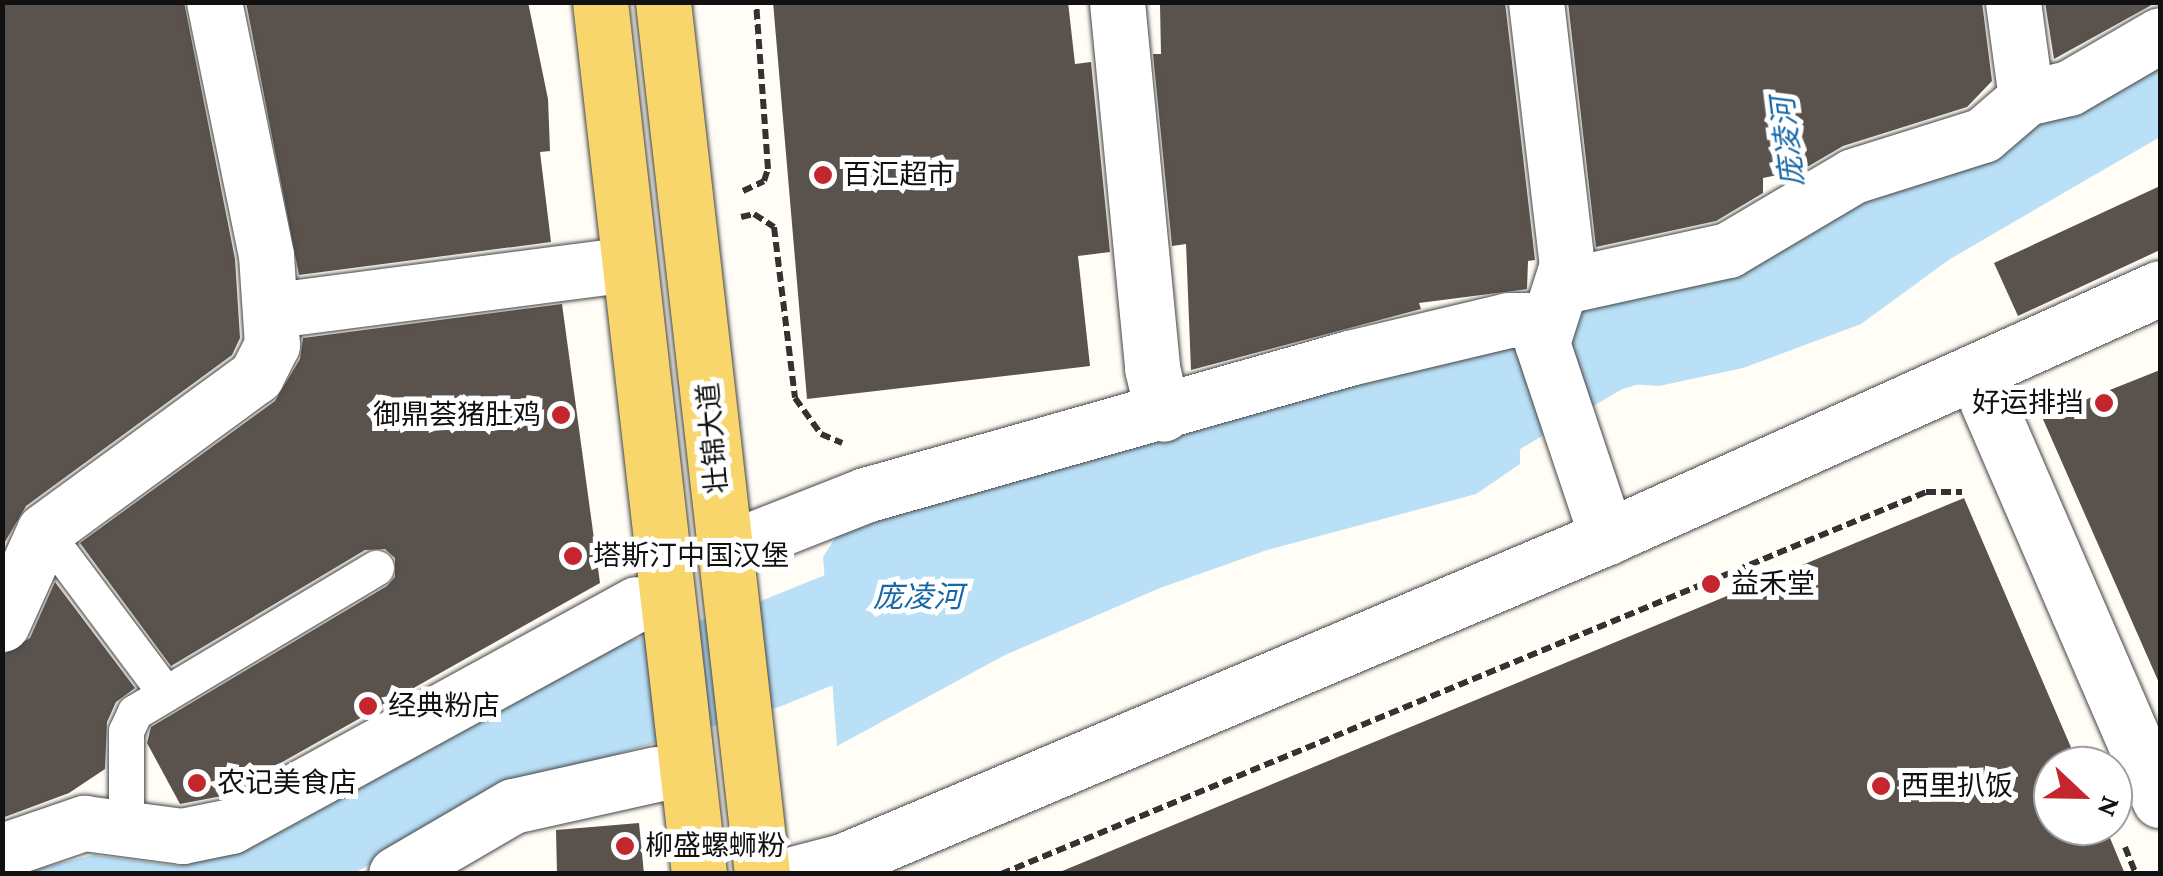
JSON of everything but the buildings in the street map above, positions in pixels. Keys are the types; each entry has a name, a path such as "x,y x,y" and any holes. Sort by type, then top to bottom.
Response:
{"main road":[{"path":"600,2 627,264 664,558 671,768 699,874"},
{"name":"壮锦大道","path":"663,2 691,213 723,551 762,874"}],"street":[{"path":"2,624 44,530 256,376 272,345 275,310 214,2"},
{"path":"1117,2 1152,368 1162,414"},
{"path":"1536,2 1551,316 1567,423 1608,537"},
{"path":"2013,2 2026,98"},
{"path":"723,551 865,496 1431,338 1508,320 1551,316 1728,250 1772,228 1853,176 1983,135 2026,98 2069,88 2160,34"},
{"path":"275,310 627,264"},
{"path":"793,874 842,861 1608,537 2160,288"},
{"path":"884,874 1613,569 2160,328"},
{"path":"1987,401 2160,800"},
{"path":"2,850 84,823 116,824 182,836 231,826 636,604"},
{"path":"396,874 512,806 671,768"}],"lane":[{"path":"44,530 162,690"},
{"path":"116,824 126,804 128,721 162,690 376,568"}],"path":[{"path":"691,213 752,190 764,181 756,2"},
{"path":"691,213 754,214 774,226 795,398 820,434 859,443"},
{"path":"1001,874 1926,492 1966,492 1975,500"}],"water":[{"name":"庞凌河","path":"2160,60 2160,137 1950,259 1861,324 1743,368 1659,386 1600,382 1578,327 1608,298 1809,228"},
{"name":"庞凌河","path":"1519,346 1520,464 1476,494 1267,550 1160,588 1005,655 837,746 823,557 845,523 1180,426"},
{"path":"561,663 562,765 467,785 427,806 345,873 17,874 93,855 178,866 208,857"}],"waterway":[{"path":"1386,434 1490,405 1601,340 1723,303"},
{"name":"庞凌河","path":"241,874 503,732 763,656 963,575"}],"place":[{"name":"百汇超市","path":"823,175"},
{"name":"好运排挡","path":"2104,403"},
{"name":"御鼎荟猪肚鸡","path":"561,415"},
{"name":"塔斯汀中国汉堡","path":"573,556"},
{"name":"益禾堂","path":"1711,584"},
{"name":"经典粉店","path":"368,706"},
{"name":"农记美食店","path":"197,783"},
{"name":"西里扒饭","path":"1881,786"},
{"name":"柳盛螺蛳粉","path":"625,846"}]}
